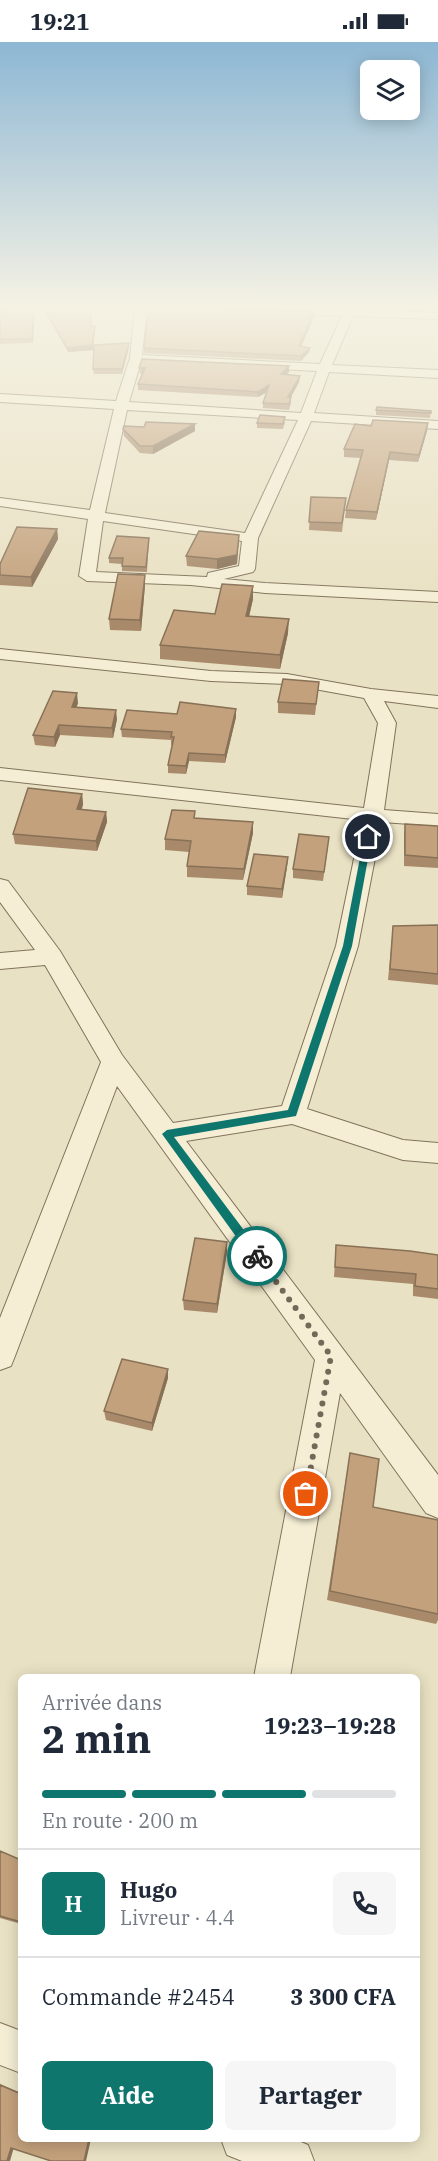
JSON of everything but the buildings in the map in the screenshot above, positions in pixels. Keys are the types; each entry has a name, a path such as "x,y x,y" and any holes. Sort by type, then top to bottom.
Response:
{"street":[{"path":"106,406 438,425"},
{"path":"191,580 247,569 250,538 310,406"},
{"path":"121,407 87,576 191,580 265,588 438,597"},
{"path":"0,502 250,538"},
{"path":"0,654 211,676 287,679 371,694 438,702"},
{"path":"292,1114 347,946 372,815 387,723 371,694"},
{"path":"0,774 372,815 438,820"},
{"path":"0,886 52,957 113,1062 331,1356 427,1470 438,1502"},
{"path":"0,961 52,957"},
{"path":"0,1356 113,1062"},
{"path":"167,1134 292,1114 403,1150 438,1153"},
{"path":"273,1674 331,1356"},
{"path":"0,2044 18,2051"},
{"path":"250,2142 292,2161"}],"way so far":[{"path":"257,1256 331,1356 306,1494"}],"route":[{"path":"257,1256 167,1134 292,1114 347,946 368,837"}]}
